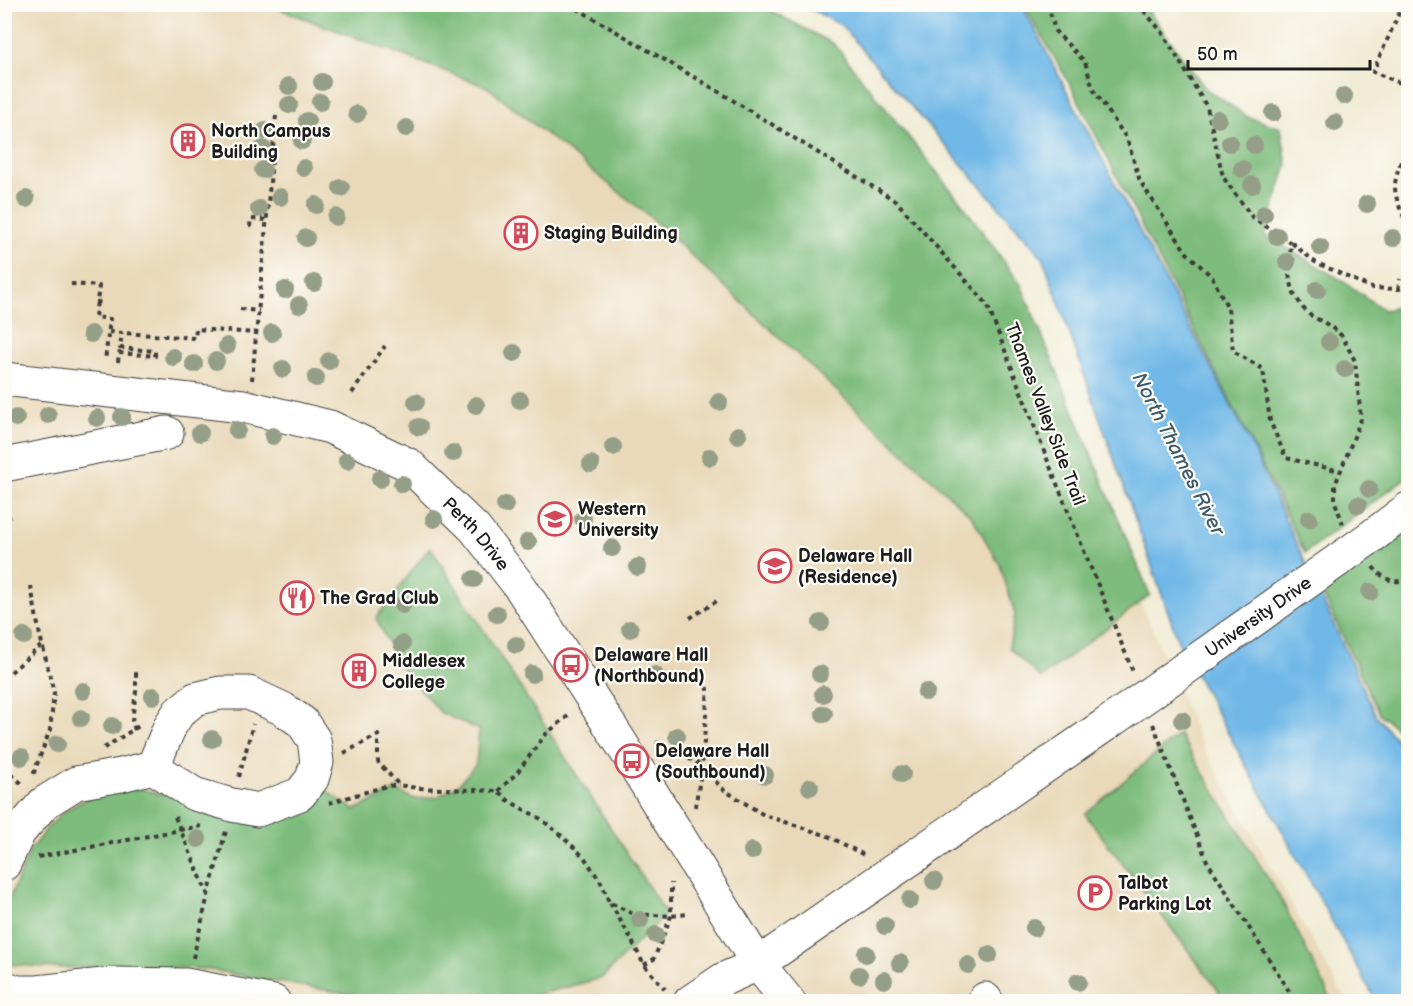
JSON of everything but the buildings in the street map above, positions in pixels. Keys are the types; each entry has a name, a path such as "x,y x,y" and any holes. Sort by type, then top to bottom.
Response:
{"street":[{"name":"Perth Drive","path":"4,379 243,406 330,427 409,465 475,529 521,588 621,743 758,964 789,1002"},
{"path":"4,465 167,433"},
{"name":"University Drive","path":"680,998 758,964 1108,723 1408,509"},
{"path":"5,863 19,832 44,803 76,783 121,775 146,753 179,712 195,699 220,693 249,693 283,709 302,722 314,740 317,762 312,779 300,794 258,810 230,813 194,794 146,753"},
{"path":"4,987 17,992 37,992 113,984 186,985 274,1002"}],"path":[{"name":"Thames Valley Side Trail","path":"569,4 722,93 896,201 987,304 1134,674"},
{"path":"1048,4 1055,31 1085,62 1093,89 1127,139 1140,180 1186,252 1212,277 1228,308 1233,351 1263,369 1270,421 1287,458 1340,471 1360,419 1355,361 1342,336 1310,315 1294,294 1289,275 1291,243"},
{"path":"1138,4 1162,32 1207,107 1222,177 1252,216 1315,262 1372,288 1408,288"},
{"path":"1391,4 1403,6 1373,72 1408,86"},
{"path":"252,381 276,116"},
{"path":"1408,145 1395,186 1397,200 1408,225"},
{"path":"249,226 251,219 267,220"},
{"path":"1398,289 1400,279"},
{"path":"71,284 99,286 94,317 110,319 105,360"},
{"path":"96,302 105,302"},
{"path":"240,309 259,311"},
{"path":"109,332 195,338 196,329 256,333"},
{"path":"118,362 119,353 155,356 155,351 120,348 122,333"},
{"path":"352,393 385,346"},
{"path":"5,497 10,522"},
{"path":"31,586 39,631"},
{"path":"690,618 720,599"},
{"path":"4,678 43,644"},
{"path":"136,668 132,721 146,753"},
{"path":"687,849 702,768 708,687"},
{"path":"193,961 260,698"},
{"path":"498,791 516,774 546,734 568,716"},
{"path":"1151,718 1207,861 1296,1002"},
{"path":"656,742 696,762 724,790 764,815 828,836 893,870"},
{"path":"172,810 208,895"},
{"path":"5,863 181,830 230,813"},
{"path":"644,965 654,959 671,916 671,883"},
{"path":"609,902 644,965 680,998"}],"shaded area":[{"name":"Western University","path":"5,4 658,5 1009,295 1201,743 1346,1001 5,1002"}],"green space":[{"path":"269,5 760,5 834,44 963,205 1021,285 1150,595 1041,678 1009,648 1015,614 1000,565 972,517 649,216 487,87"},
{"path":"1024,5 1144,5 1205,88 1248,117 1281,128 1287,165 1265,235 1341,280 1384,310 1408,305 1408,476 1305,553 1073,90"},
{"path":"1408,532 1408,738 1379,714 1322,592"},
{"path":"430,547 666,914 602,978 512,1001 394,1002 204,969 131,966 56,968 6,964 4,961 4,911 31,849 48,827 66,810 90,797 115,789 137,788 231,812 319,786 355,810 396,790 414,799 437,797 457,786 476,764 479,730 441,713 399,665 376,618"},
{"path":"1179,734 1281,899 1332,1001 1225,1001 1085,814"}],"water":[{"name":"North Thames River","path":"803,5 1022,5 1248,438 1376,716 1408,753 1408,1001 1376,1001 1180,646 1043,258 841,25"}],"place":[{"name":"North Campus Building","path":"188,141"},
{"name":"Staging Building","path":"521,233"},
{"name":"Western University","path":"555,519"},
{"name":"Delaware Hall (Residence)","path":"775,566"},
{"name":"The Grad Club","path":"297,598"},
{"name":"Delaware Hall (Northbound)","path":"571,665"},
{"name":"Middlesex College","path":"359,671"},
{"name":"Delaware Hall (Southbound)","path":"632,761"},
{"name":"Talbot Parking Lot","path":"1095,893"}]}
